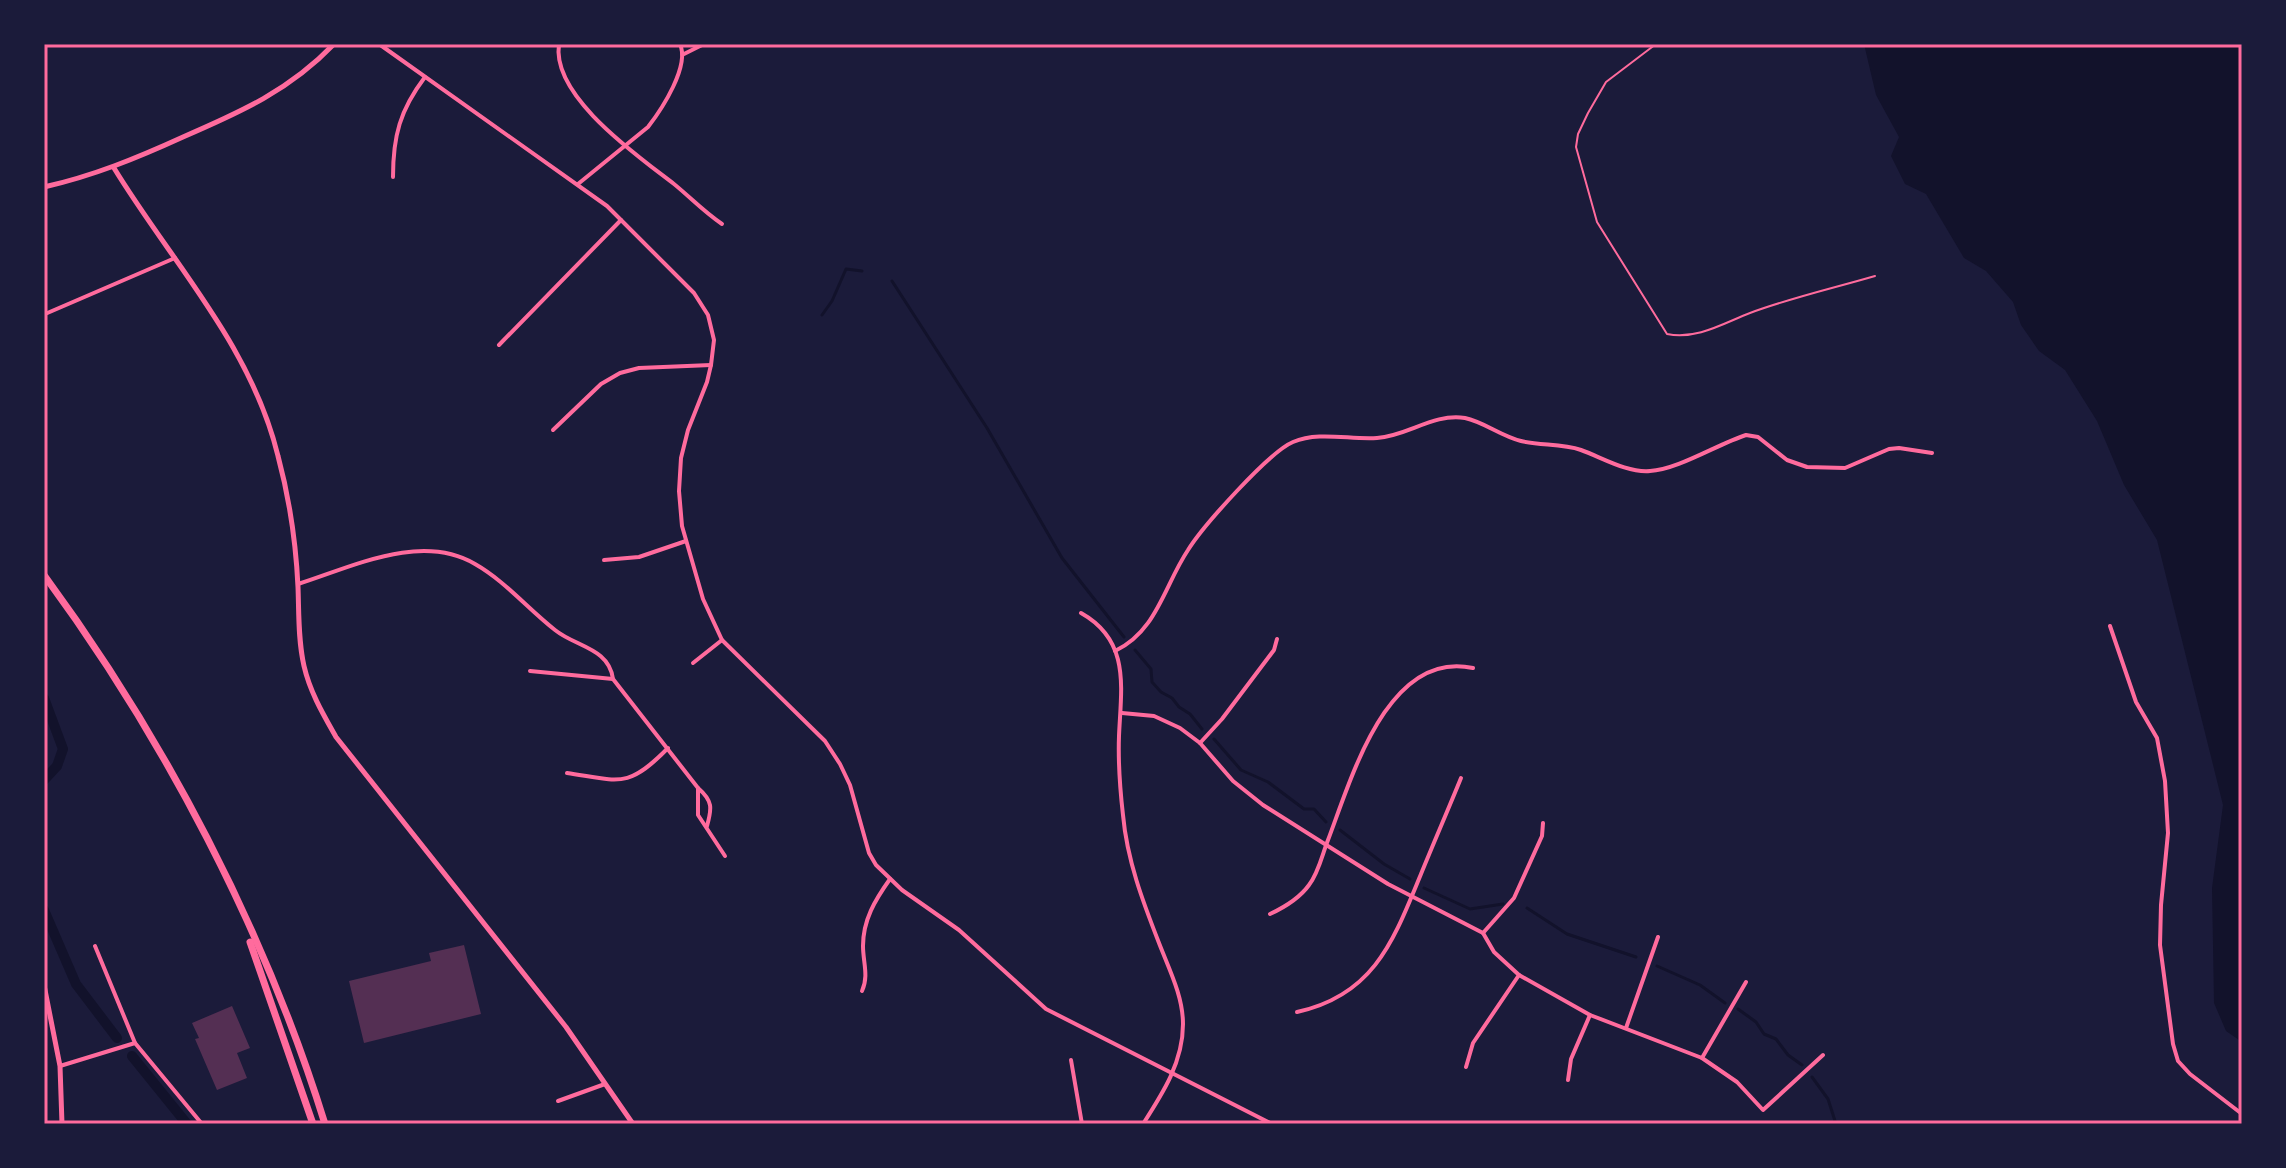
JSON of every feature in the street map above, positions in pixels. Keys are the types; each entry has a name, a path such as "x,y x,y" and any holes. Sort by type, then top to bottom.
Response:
{"highway":[{"path":"44,575 142,721 194,814 289,1023 325,1124"},
{"path":"226,881 283,1032 313,1124"}],"street":[{"path":"44,187 114,168 266,98 299,78 334,44"},
{"path":"379,44 578,184 621,220 694,293 708,315 714,340 711,365 681,458 679,491 686,541 703,599 722,640 825,741 850,785 869,853 890,879 959,930 1046,1009 1272,1124"},
{"path":"559,44 560,65 566,80 623,147 722,224"},
{"path":"680,44 684,54"},
{"path":"578,184 648,127 664,105 684,54 704,44"},
{"path":"393,177 393,145 399,121 425,77"},
{"path":"114,168 247,369 264,410 278,455 298,584 303,665 315,700 336,737 558,1017 633,1124"},
{"path":"499,345 621,220"},
{"path":"45,314 175,258"},
{"path":"553,430 601,384 620,373 639,368 711,365"},
{"path":"1115,651 1140,636 1147,627 1186,552 1216,515 1277,452 1304,438 1394,436 1441,417 1455,417 1468,419 1522,441 1576,448 1626,467 1650,472 1746,435 1758,437 1787,460 1807,467 1845,468 1889,449 1932,453"},
{"path":"604,560 639,557 686,541"},
{"path":"298,584 390,556 420,551 450,552 476,564 558,633 608,661 613,679 709,798 712,806 707,826"},
{"path":"1081,613 1103,628 1115,651 1122,678 1119,758 1127,842 1144,905 1182,1011 1182,1039 1173,1072 1143,1124"},
{"path":"2110,626 2136,702 2157,738 2165,781 2168,833 2160,945 2173,1044 2178,1061 2190,1074 2242,1114"},
{"path":"1200,743 1274,650 1277,639"},
{"path":"693,663 722,640"},
{"path":"1270,914 1293,902 1309,886 1374,726 1386,709 1423,675 1454,666 1473,668"},
{"path":"530,671 613,679"},
{"path":"1122,713 1145,714 1167,721 1200,743 1246,793 1325,846 1483,933 1494,952 1519,975 1590,1015 1702,1058 1737,1082 1763,1110 1823,1055"},
{"path":"567,773 613,780 633,778 668,748"},
{"path":"1297,1012 1334,999 1380,961 1394,941 1461,778"},
{"path":"698,788 696,809 725,856"},
{"path":"1483,933 1514,898 1542,836 1543,823"},
{"path":"862,991 866,982 863,948 865,924 890,879"},
{"path":"1626,1028 1658,937"},
{"path":"95,946 135,1043 202,1124"},
{"path":"1466,1067 1473,1043 1519,975"},
{"path":"1702,1058 1746,982"},
{"path":"44,985 60,1066 62,1124"},
{"path":"1568,1080 1571,1059 1590,1015"},
{"path":"60,1066 135,1043"},
{"path":"1071,1060 1082,1124"},
{"path":"558,1101 605,1084"}],"lane":[{"path":"1656,44 1606,82 1578,134 1576,147 1597,222 1667,334 1679,337 1723,327 1750,313 1875,276"}],"shaded area":[{"path":"1864,44 2242,44 2242,1042 2226,1031 2214,1003 2212,888 2223,805 2157,540 2124,485 2097,421 2065,370 2039,351 2021,325 2013,302 1986,271 1964,258 1926,194 1905,184 1891,156 1899,137 1876,95"}],"building":[{"path":"464,945 481,1014 364,1043 349,981 431,961 429,953"},
{"path":"232,1006 250,1048 237,1053 247,1078 217,1090 195,1039 199,1038 192,1023"}],"waterway":[{"path":"822,315 846,269 862,271"},
{"path":"892,281 987,428 1062,558 1124,637"},
{"path":"1135,650 1151,669 1152,682 1190,714 1202,729"},
{"path":"44,698 63,749 57,766 44,780"},
{"path":"1214,739 1241,770 1268,782 1304,809 1314,809 1326,822"},
{"path":"1340,830 1384,864 1410,879"},
{"path":"1424,888 1470,909 1503,904"},
{"path":"1527,908 1567,934 1636,957"},
{"path":"44,910 76,984 117,1038"},
{"path":"1657,966 1700,985 1725,1003"},
{"path":"1738,1009 1756,1022 1764,1034 1776,1039 1788,1055 1802,1065"},
{"path":"132,1056 187,1124"},
{"path":"1812,1077 1828,1099 1836,1124"}]}
